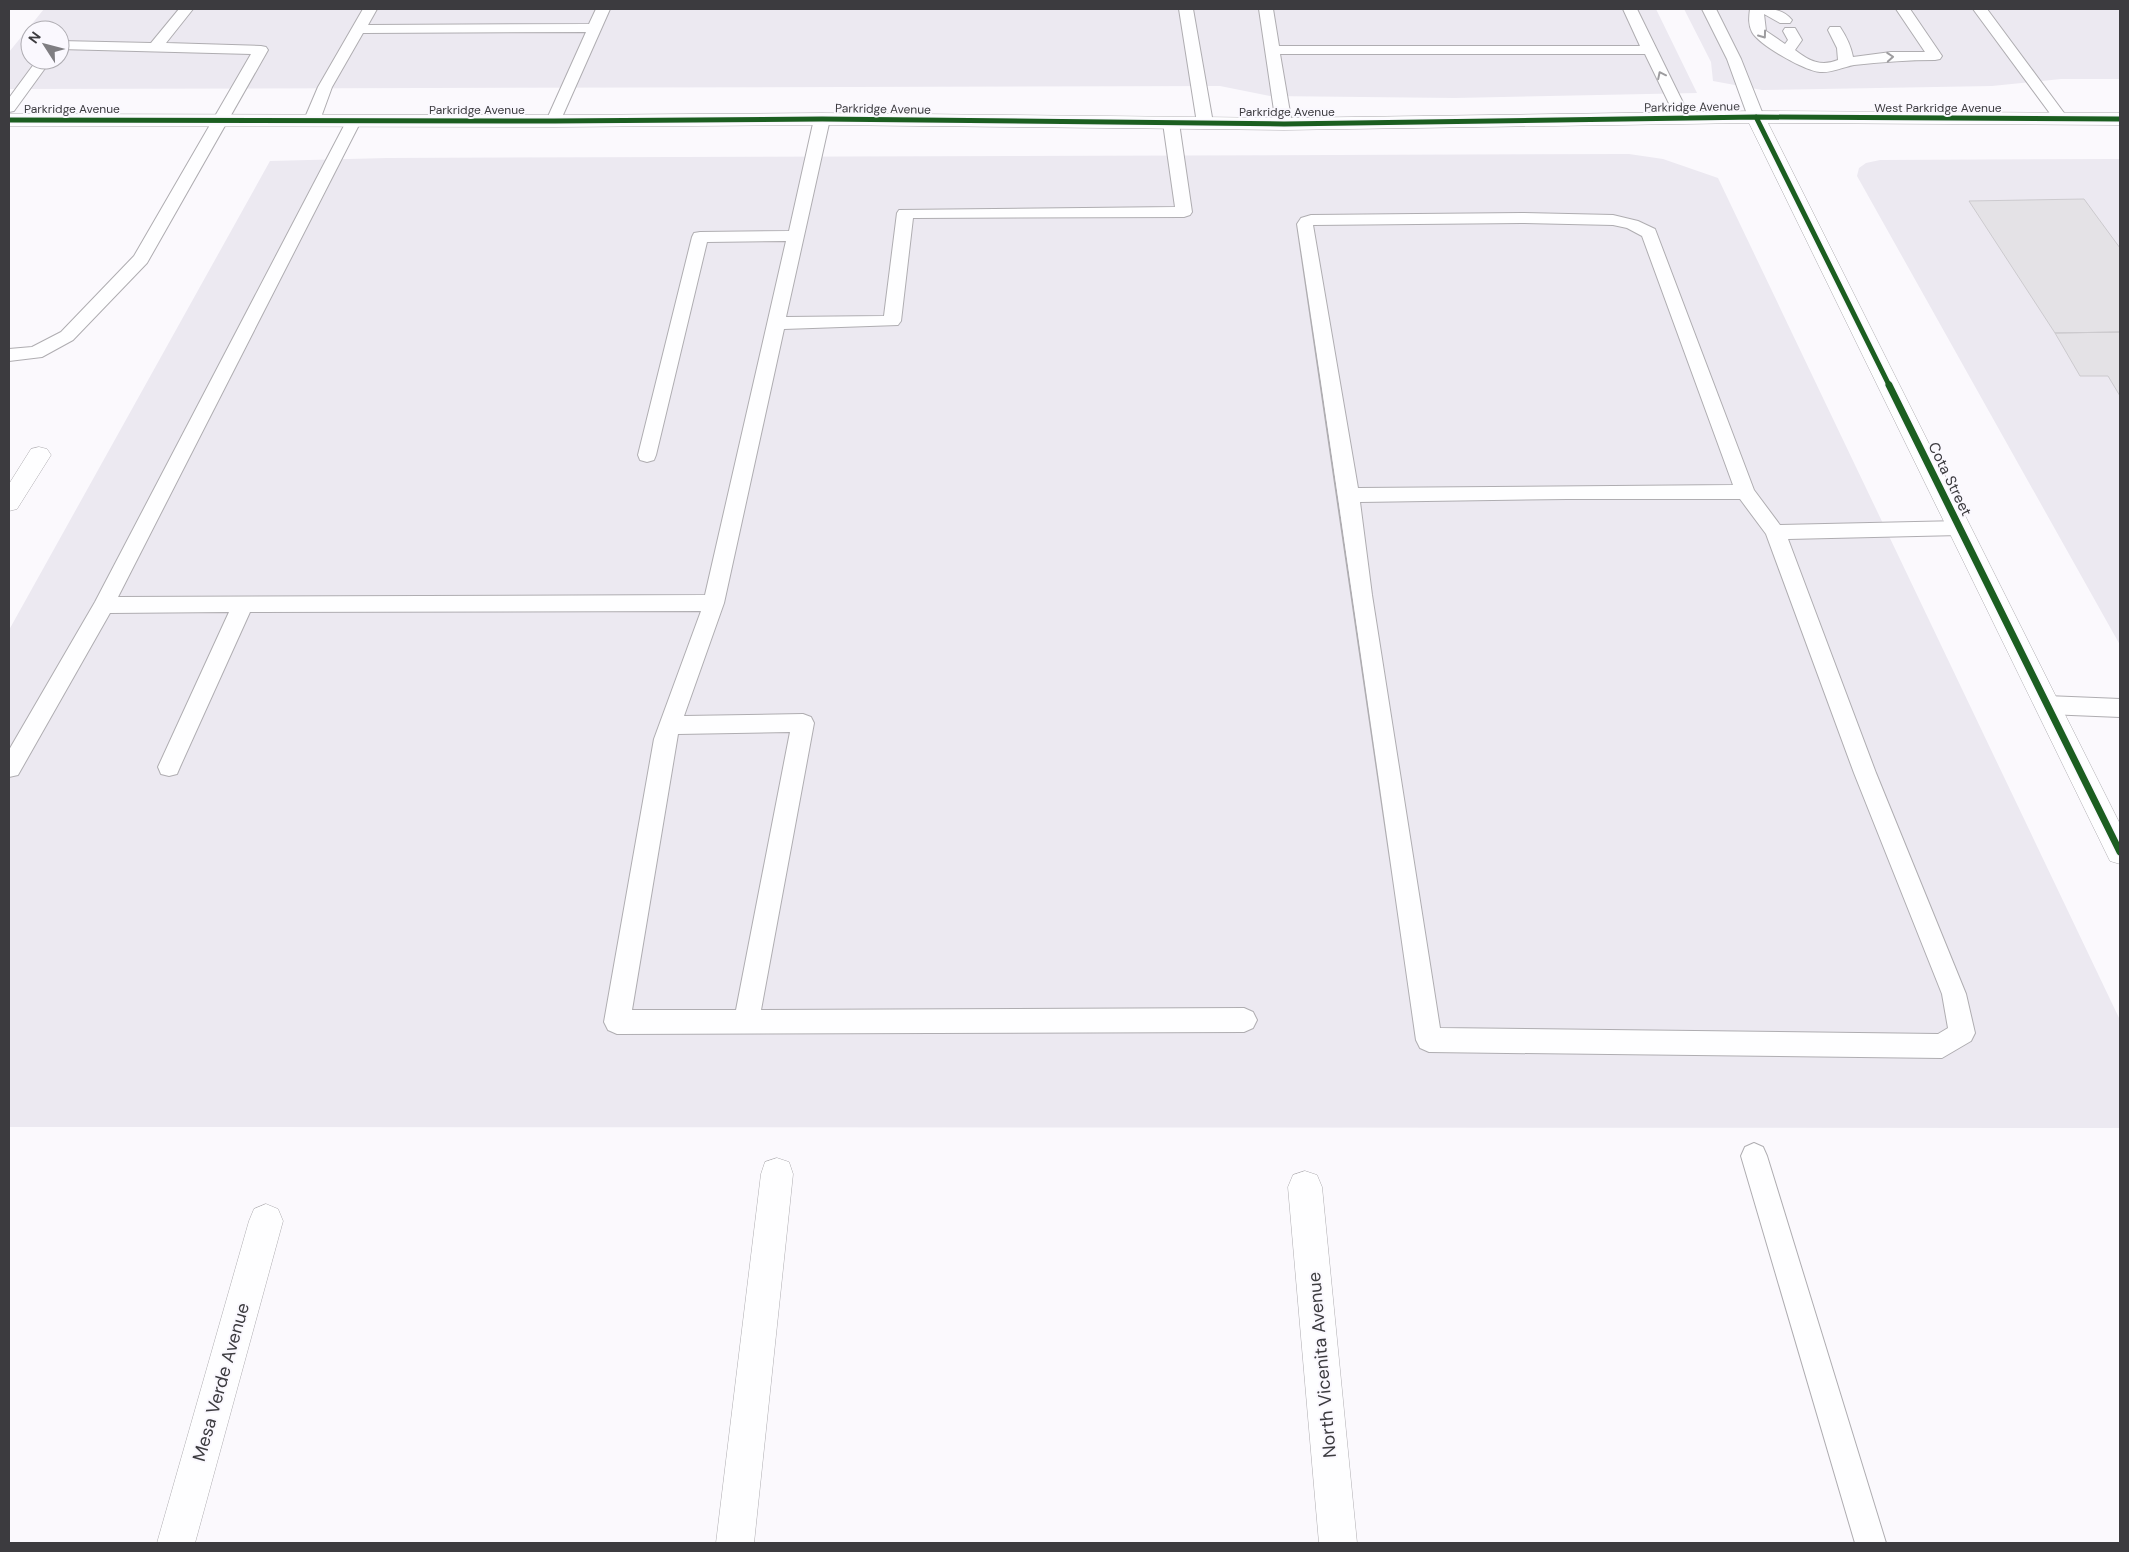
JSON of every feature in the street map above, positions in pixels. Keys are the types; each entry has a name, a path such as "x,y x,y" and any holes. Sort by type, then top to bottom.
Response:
{"street":[{"name":"Parkridge Avenue","path":"9,120 822,120 1284,124 1756,118"},
{"name":"West Parkridge Avenue","path":"1756,118 2120,119"},
{"name":"Cota Street","path":"1756,118 2120,852"},
{"path":"9,503 39,455"},
{"path":"735,1543 777,1174"},
{"name":"North Vicenita Avenue","path":"1305,1188 1338,1543"},
{"name":"Mesa Verde Avenue","path":"176,1543 266,1221"}],"lane":[{"path":"155,47 186,9"},
{"path":"312,120 325,87 370,9"},
{"path":"554,121 603,9"},
{"path":"1186,9 1205,123"},
{"path":"1266,9 1284,124"},
{"path":"1630,9 1683,119"},
{"path":"1708,9 1734,60 1756,118"},
{"path":"1757,9 1755,22 1765,40 1808,66 1834,68 1846,62 1891,56 1935,56 1903,9"},
{"path":"1765,9 1788,26 1795,40 1787,52"},
{"path":"1980,9 2062,120"},
{"path":"359,29 594,28"},
{"path":"1835,30 1844,48 1846,62"},
{"path":"9,355 36,353 67,336 141,259 219,120 261,50 70,45"},
{"path":"1272,50 1649,50"},
{"path":"9,108 37,70"},
{"path":"822,120 714,603 665,739 617,1022 1244,1020"},
{"path":"10,768 104,605 353,121"},
{"path":"777,323 892,321 905,213 1184,212 1171,123"},
{"path":"1522,218 1614,220 1632,224 1649,233 1745,492 1775,532 1865,773 1954,994 1962,1033 1942,1046 1429,1040 1362,594 1349,495 1305,224 1307,221 1522,218"},
{"path":"646,455 700,237 797,236"},
{"path":"1349,495 1745,492"},
{"path":"1775,532 1960,528"},
{"path":"104,605 714,603"},
{"path":"169,766 243,605"},
{"path":"2047,705 2120,708"},
{"path":"670,725 803,723 746,1021"},
{"path":"1754,1156 1871,1543"}],"shaded area":[{"path":"44,9 1656,9 1697,93 1455,98 1270,96 1220,86 9,89 9,52 20,38 20,70 70,70 70,20 35,20"},
{"path":"1684,9 2120,9 2120,79 2061,79 1992,86 1762,90 1713,81 1711,62"},
{"path":"1629,154 1663,159 1718,178 2120,1020 2120,1128 9,1127 9,630 270,161 387,158"},
{"path":"2120,159 2120,645 1857,176 1859,168 1866,163 1880,160"}],"building":[{"path":"2084,199 2120,248 2120,332 2055,333 1969,201"},
{"path":"2120,332 2120,396 2108,376 2080,376 2055,333"}],"cycle path":[{"path":"1756,117 2120,852"},
{"path":"9,120 554,121 822,119 1284,124 1756,117 2120,119"}]}
